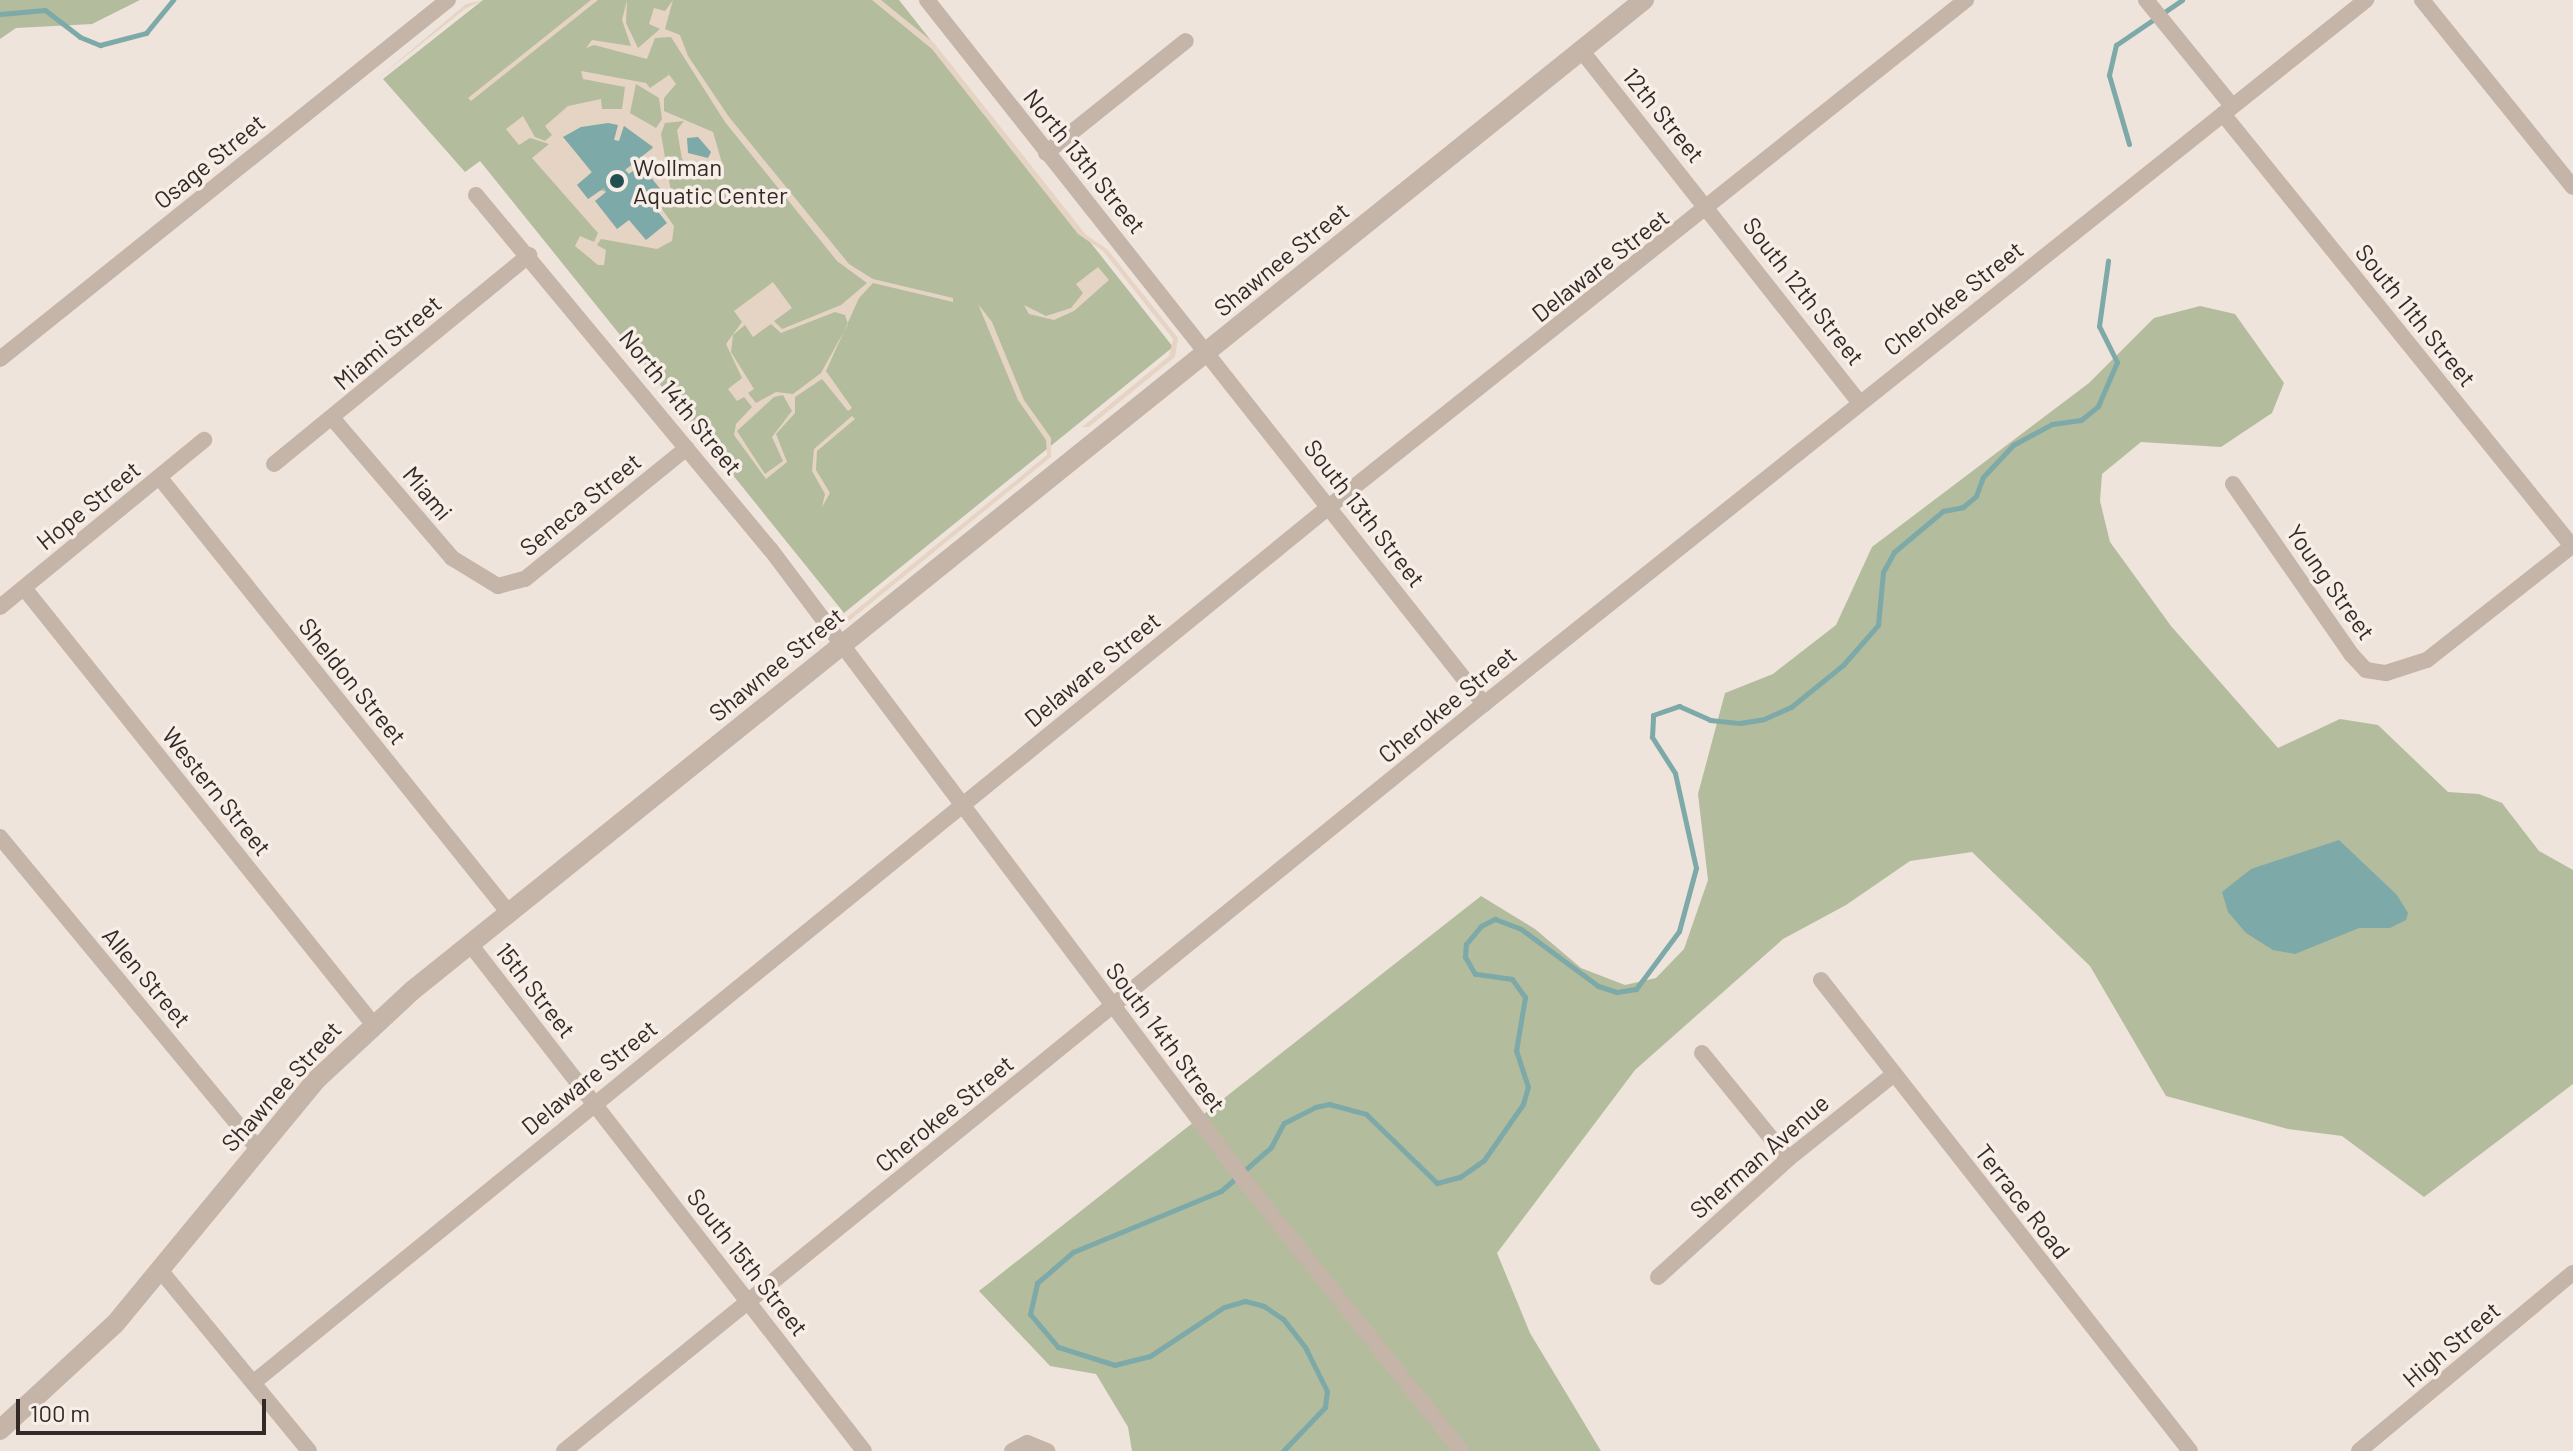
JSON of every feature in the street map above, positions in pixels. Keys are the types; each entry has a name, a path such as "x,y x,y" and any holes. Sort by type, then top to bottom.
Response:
{"street":[{"name":"Osage Street","path":"0,359 448,0"},
{"name":"North 13th Street","path":"927,0 1046,153 1208,351"},
{"name":"Shawnee Street","path":"0,1430 79,1363 160,1270 315,1081 373,1024 1644,0"},
{"name":"Delaware Street","path":"254,1382 1330,506 1709,209 1966,0"},
{"name":"Cherokee Street","path":"564,1451 750,1304 1484,704 2366,0"},
{"path":"2422,0 2573,187"},
{"name":"South 11th Street","path":"2147,2 2228,110 2573,546"},
{"path":"1046,153 1186,41"},
{"name":"12th Street","path":"1581,50 1709,209"},
{"name":"North 14th Street","path":"476,195 529,255 771,550 839,647"},
{"name":"South 12th Street","path":"1709,209 1860,403"},
{"name":"Miami Street","path":"274,464 333,419 529,255"},
{"name":"South 13th Street","path":"1208,351 1484,704"},
{"name":"Miami","path":"333,419 452,558 498,586"},
{"name":"Hope Street","path":"0,607 204,440"},
{"name":"Seneca Street","path":"498,586 525,579 687,448"},
{"name":"Sheldon Street","path":"160,478 509,913"},
{"name":"Young Street","path":"2233,484 2351,654 2366,670 2386,673 2439,652 2573,546"},
{"name":"Western Street","path":"24,588 373,1024"},
{"name":"South 14th Street","path":"839,647 1248,1185 1461,1451"},
{"name":"Allen Street","path":"0,837 257,1148"},
{"name":"15th Street","path":"470,944 593,1104"},
{"name":"Terrace Road","path":"1821,980 2190,1451"},
{"path":"1702,1053 1788,1159"},
{"name":"Sherman Avenue","path":"1658,1277 1788,1159 1893,1075"},
{"name":"South 15th Street","path":"593,1104 864,1451"},
{"path":"160,1270 309,1451"},
{"name":"High Street","path":"2359,1451 2573,1273"},
{"path":"1012,1451 1027,1443 1047,1451"}],"green space":[{"path":"0,0 140,0 92,24 16,28 0,39"},
{"path":"483,0 899,0 1173,347 844,613 480,161 465,172 383,79"},
{"path":"2200,306 2235,314 2284,383 2272,413 2221,447 2141,442 2102,474 2100,501 2110,542 2171,626 2278,748 2340,719 2378,725 2448,792 2479,794 2502,803 2539,851 2573,870 2573,1084 2424,1197 2342,1136 2288,1129 2166,1096 2090,966 1972,852 1910,861 1846,905 1783,939 1635,1070 1497,1253 1530,1333 1601,1451 1132,1451 1128,1427 1096,1374 1050,1366 979,1291 1481,896 1535,929 1581,968 1625,985 1656,978 1684,949 1708,880 1698,794 1725,693 1773,674 1836,625 1872,547 2089,383 2154,318"}],"shaded area":[{"path":"483,0 465,9 376,80 466,4"},
{"path":"591,0 598,0 471,101 468,98"},
{"path":"627,0 626,23 638,48 660,29 649,24 654,8 665,11 673,0 665,29 680,35 688,56 729,117 849,264 873,279 953,298 953,302 873,283 859,298 848,323 845,315 835,312 781,333 771,324 753,337 745,325 733,335 731,352 754,389 748,393 756,403 776,392 793,394 821,373 844,332 826,371 852,408 848,411 822,379 795,397 795,413 776,434 787,462 766,479 734,435 736,424 752,407 744,397 737,401 728,389 742,378 726,344 742,322 734,311 773,282 792,308 774,321 782,329 841,305 867,283 837,261 725,122 671,37 655,38 647,59 594,45 586,48 592,40 631,46 622,20","holes":["783,395 792,411 772,437 783,461 765,474 737,431 774,397"]},
{"path":"872,0 881,0 934,43 1086,235 1107,249 1178,338 1175,357 1089,427 1082,427 1169,356 1173,339 1103,251 1078,234 932,49"},
{"path":"665,69 676,84 664,98 664,111 713,132 722,163 707,175 682,159 677,130 684,121 665,123 661,134 671,192 659,205 674,226 672,241 657,249 601,239 597,245 606,250 604,265 598,265 575,246 580,236 594,242 598,233 532,158 549,144 530,138 519,145 506,129 523,116 535,137 545,141 552,135 545,126 568,106 601,99 602,109 622,109 625,87 583,79 581,71 646,83 650,88 669,75","holes":["636,84 659,98 662,119 656,128 630,113","624,126 653,148 625,170 629,174 641,165 663,192 651,202 577,185 592,173 564,137 581,127 619,142"]},
{"path":"1098,267 1109,280 1074,311 1054,320 1029,314 1024,305 1046,316 1071,308 1083,293 1076,284"},
{"path":"978,304 992,322 1024,400 1051,438 1051,457 849,621 841,622 1047,455 1046,440 1018,400"},
{"path":"852,416 855,419 817,451 816,470 830,493 822,507 825,494 812,471 814,449"}],"water":[{"name":"Wollman Aquatic Center","path":"608,123 618,125 614,140 619,141 624,126 653,147 625,170 629,174 641,165 663,193 651,203 667,223 646,240 629,220 617,229 595,201 606,192 604,188 588,199 577,185 592,172 563,137 581,127"},
{"path":"698,137 711,152 708,158 688,153 687,138"},
{"path":"2339,840 2397,895 2408,913 2406,920 2390,928 2359,928 2295,954 2273,950 2246,933 2228,912 2222,892 2251,869"}],"waterway":[{"path":"0,14 45,10 80,37 100,45 146,33 173,0"},
{"path":"2129,144 2109,75 2116,45 2182,0"},
{"path":"1283,1451 1325,1407 1327,1391 1305,1347 1283,1319 1264,1306 1245,1301 1224,1307 1150,1356 1115,1365 1058,1347 1030,1314 1037,1283 1073,1252 1221,1191 1271,1147 1284,1123 1315,1107 1329,1104 1366,1114 1437,1183 1460,1177 1484,1160 1523,1104 1528,1087 1516,1051 1525,997 1512,979 1475,974 1465,957 1466,944 1481,926 1495,919 1521,929 1598,986 1617,992 1636,989 1679,931 1696,868 1675,773 1652,737 1653,715 1679,706 1710,720 1740,723 1764,719 1791,707 1843,665 1878,625 1883,572 1894,552 1943,511 1963,507 1976,496 1983,477 2013,445 2052,424 2081,420 2098,406 2117,362 2099,326 2108,261"}],"place":[{"name":"Wollman Aquatic Center","path":"617,181"}]}
